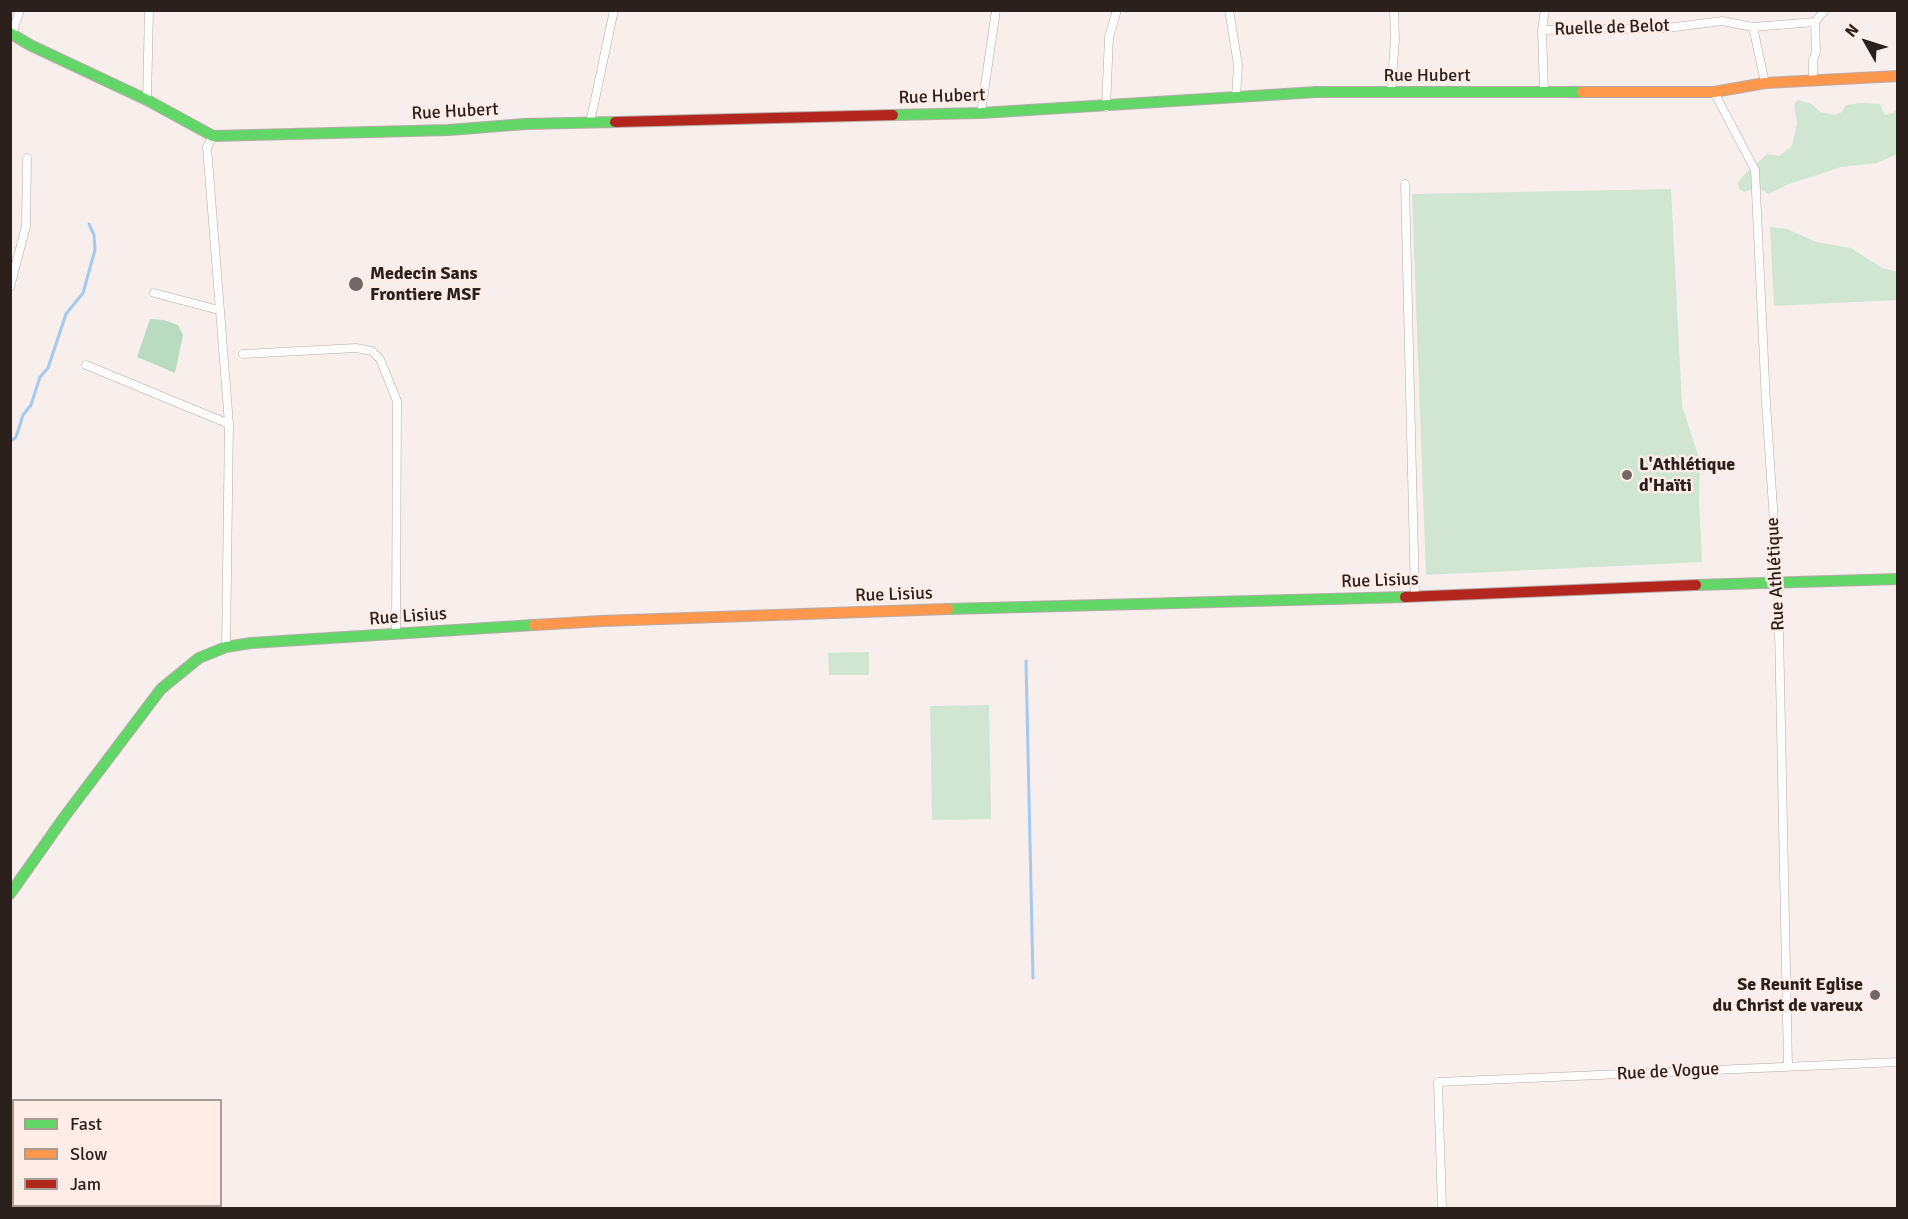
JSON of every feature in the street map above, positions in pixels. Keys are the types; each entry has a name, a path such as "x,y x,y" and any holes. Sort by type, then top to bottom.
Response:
{"street":[{"path":"20,10 11,33 30,45 147,100 213,136 207,147 229,424 226,647"},
{"path":"147,100 149,10"},
{"path":"590,123 614,10"},
{"path":"981,113 996,10"},
{"path":"1106,106 1109,37 1117,10"},
{"path":"1229,10 1238,65 1236,98"},
{"path":"1391,93 1395,39 1394,10"},
{"path":"1544,92 1542,30 1545,10"},
{"path":"1813,80 1813,61 1816,52 1815,22 1825,10"},
{"name":"Ruelle de Belot","path":"1542,30 1667,28 1722,21 1753,27 1815,22"},
{"path":"1753,27 1765,83"},
{"name":"Rue Hubert","path":"213,136 449,130 525,124 981,113 1317,92 1714,92 1765,83 1898,76"},
{"name":"Rue Athlétique","path":"1714,92 1755,170 1766,403 1778,582 1788,1066"},
{"path":"10,286 26,226 27,158"},
{"path":"1405,184 1415,597"},
{"path":"154,293 219,310"},
{"path":"243,354 356,348 372,351 380,359 397,401 396,634"},
{"path":"86,365 229,424"},
{"name":"Rue Lisius","path":"10,894 65,816 161,689 199,658 226,647 602,621 1041,606 1415,597 1898,579"},
{"name":"Rue de Vogue","path":"1442,1209 1438,1082 1898,1062"}],"green space":[{"path":"1798,100 1812,104 1820,112 1834,115 1842,112 1846,105 1862,103 1880,104 1885,115 1893,113 1897,108 1897,154 1877,163 1841,167 1786,185 1769,194 1757,187 1744,192 1739,189 1738,183 1743,176 1767,154 1779,156 1792,146 1797,123 1794,104"},
{"path":"1671,189 1682,406 1700,461 1702,562 1426,575 1412,194"},
{"path":"1770,227 1787,229 1816,242 1851,248 1882,268 1897,272 1897,300 1774,306"},
{"path":"150,319 164,320 178,325 183,335 175,373 137,357"},
{"path":"869,652 869,675 829,675 828,653"},
{"path":"989,705 991,819 932,820 930,706"}],"waterway":[{"path":"10,442 16,437 23,415 31,405 40,377 48,368 66,314 83,293 95,250 94,235 89,224"},
{"path":"1026,661 1033,978"}],"traffic: fast":[{"path":"10,33 30,45 147,100 213,136 449,130 525,124 615,122"},
{"path":"893,115 981,113 1317,92 1582,92"},
{"path":"1696,585 1898,579"},
{"path":"948,609 1405,597"},
{"path":"10,894 65,816 161,689 199,658 226,647 251,643 534,625"}],"traffic: slow":[{"path":"1582,92 1714,92 1765,83 1898,76"},
{"path":"534,625 948,609"}],"traffic: jam":[{"path":"615,122 893,115"},
{"path":"1405,597 1696,585"}],"place":[{"name":"Medecin Sans Frontiere MSF","path":"356,284"},
{"name":"L'Athlétique d'Haïti","path":"1627,475"},
{"name":"Se Reunit Eglise du Christ de vareux","path":"1875,995"}]}
